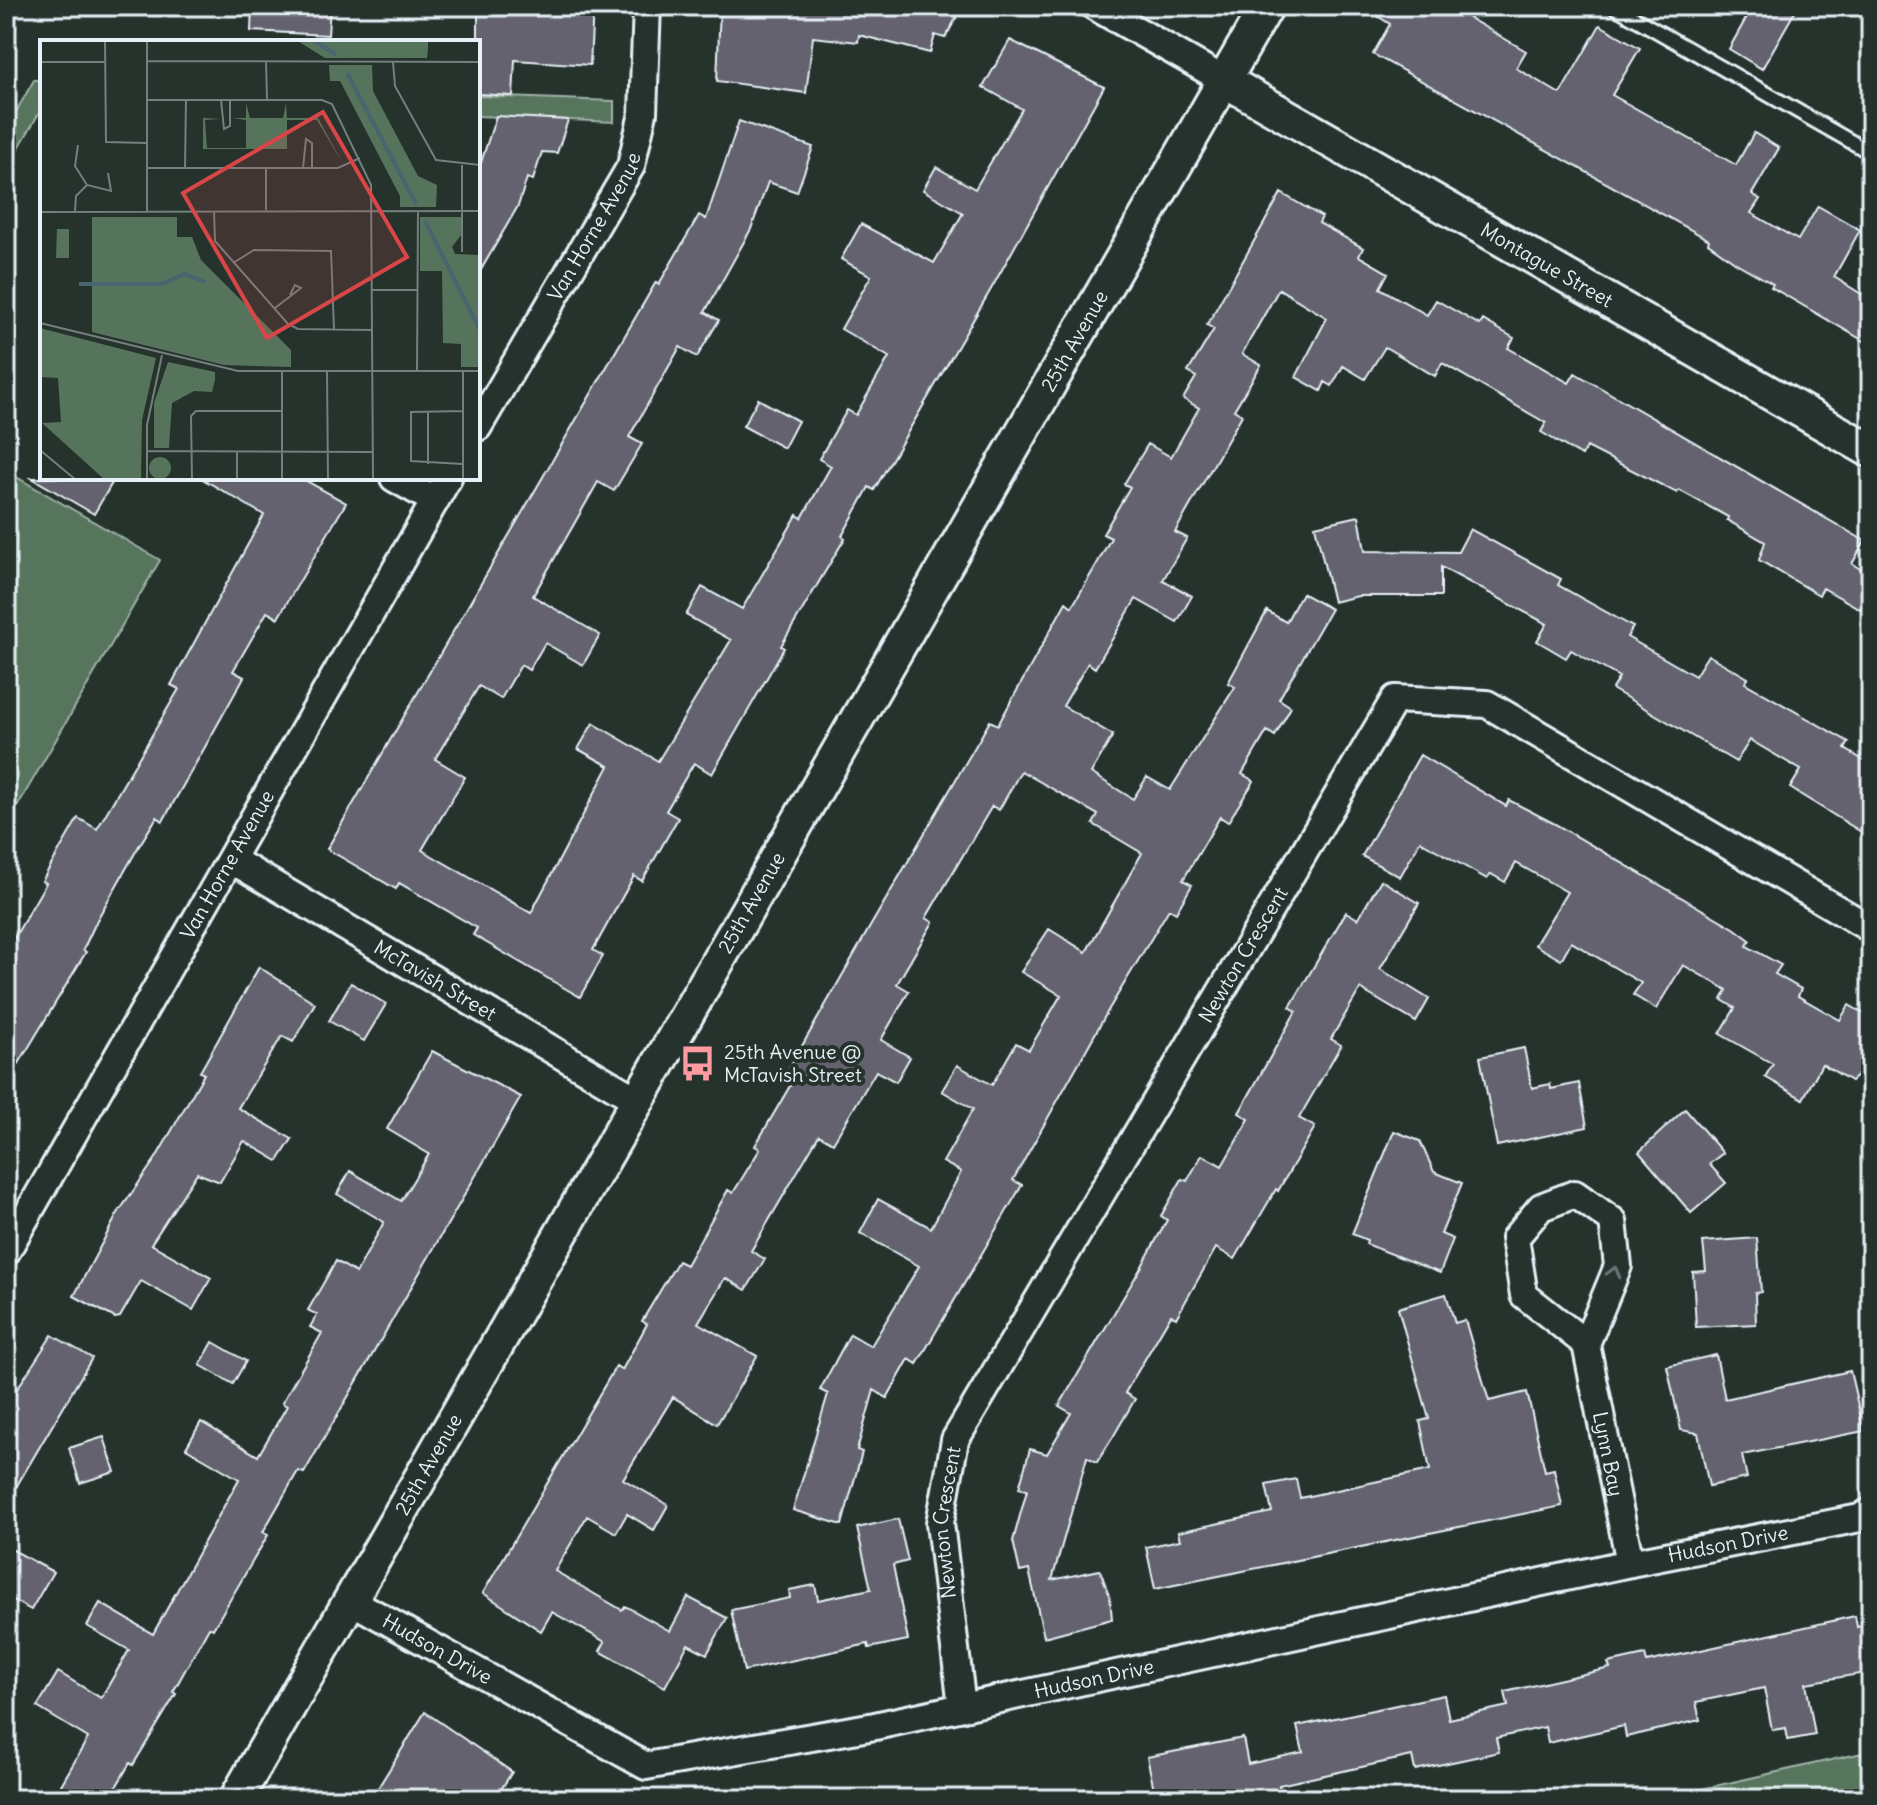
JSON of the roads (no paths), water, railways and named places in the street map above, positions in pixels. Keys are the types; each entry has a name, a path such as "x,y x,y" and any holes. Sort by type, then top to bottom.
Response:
{"street":[{"name":"Van Horne Avenue","path":"480,419 631,166 643,113 647,6"},
{"path":"1094,6 1224,80"},
{"name":"25th Avenue","path":"236,1799 1267,6"},
{"name":"Montague Street","path":"1224,80 1871,451"},
{"path":"398,480 435,501"},
{"name":"Van Horne Avenue","path":"6,1252 447,480"},
{"name":"Newton Crescent","path":"962,1707 940,1523 955,1440 1395,699 1487,704 1871,929"},
{"name":"McTavish Street","path":"232,860 637,1100"},
{"path":"1575,1194 1613,1221 1618,1266 1586,1344 1524,1295 1515,1238 1541,1207 1575,1194"},
{"name":"Lynn Bay","path":"1586,1344 1630,1563"},
{"name":"Hudson Drive","path":"350,1600 646,1766 962,1707 1630,1563 1860,1518 1871,1511"}],"lane":[{"path":"1613,6 1871,153"}],"place":[{"name":"25th Avenue @ McTavish Street","path":"698,1064"}]}
